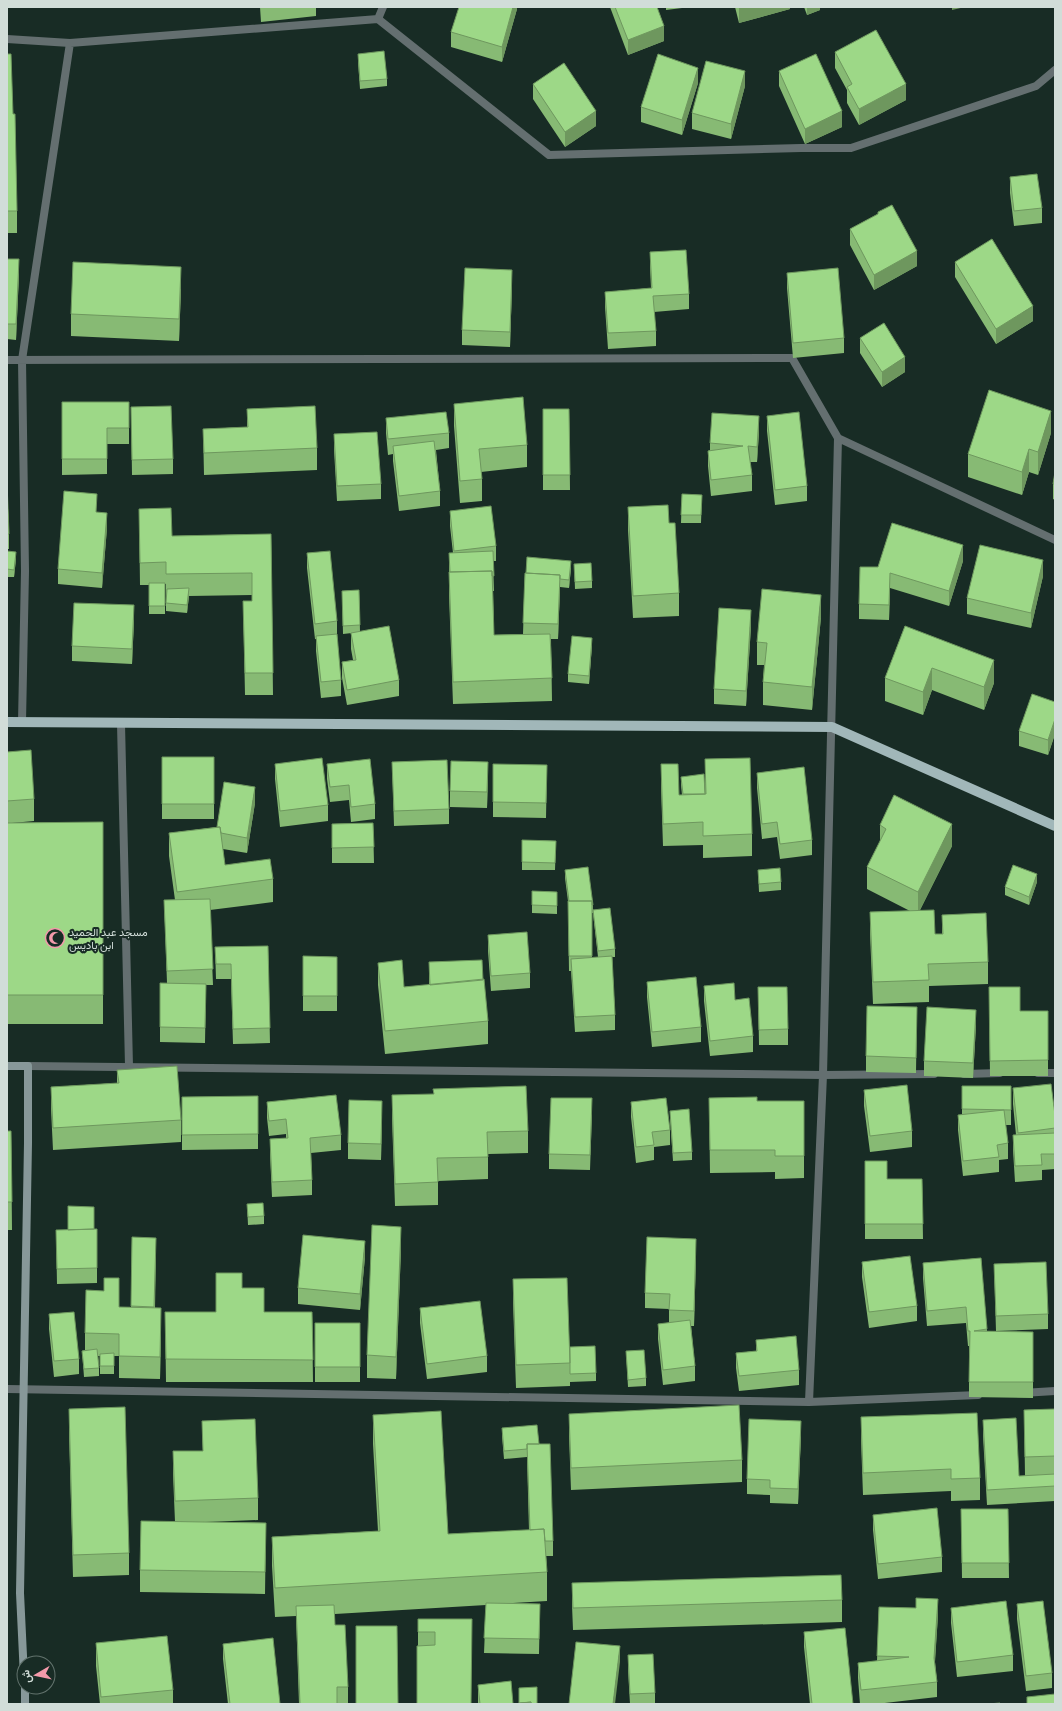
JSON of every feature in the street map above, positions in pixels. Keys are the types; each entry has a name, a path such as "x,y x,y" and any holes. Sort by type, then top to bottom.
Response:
{"main road":[{"path":"7,722 121,724 832,727 1055,826"},
{"path":"7,1066 28,1066 20,1593 23,1655"}],"street":[{"path":"378,19 383,7"},
{"path":"7,39 70,43 378,19 548,155 851,148 1036,86 1055,70"},
{"path":"22,722 25,571 22,360 70,43"},
{"path":"7,360 792,358 838,438 823,1076 809,1402"},
{"path":"838,438 1055,540"},
{"path":"121,724 129,1066"},
{"path":"28,1066 129,1066 823,1076 943,1074"},
{"path":"959,1074 1007,1073"},
{"path":"1031,1073 1055,1073"},
{"path":"7,1390 809,1402 984,1394"},
{"path":"1015,1393 1055,1391"}],"building":[{"path":"459,7 513,7 502,47 451,32"},
{"path":"615,7 657,7 664,26 628,40"},
{"path":"876,30 906,84 859,109 847,87 852,84 835,52"},
{"path":"384,51 387,79 360,81 358,54"},
{"path":"7,54 11,54 13,114 15,114 17,211 7,211"},
{"path":"658,54 698,68 682,120 641,107"},
{"path":"816,54 842,111 805,129 779,71"},
{"path":"706,61 745,71 731,124 692,113"},
{"path":"564,63 596,111 565,132 533,84"},
{"path":"1037,174 1042,208 1014,211 1010,177"},
{"path":"892,205 917,251 874,275 850,229"},
{"path":"992,239 1033,306 996,329 955,262"},
{"path":"686,250 689,294 653,296 656,331 608,333 605,292 652,288 650,252"},
{"path":"7,259 19,259 16,324 7,324"},
{"path":"73,262 181,267 179,319 71,314"},
{"path":"465,268 512,270 510,332 462,330"},
{"path":"838,268 844,338 793,343 787,273"},
{"path":"884,323 905,357 882,372 860,338"},
{"path":"989,390 1051,411 1038,452 1029,449 1022,472 968,454"},
{"path":"523,397 527,445 479,449 482,479 460,481 454,404"},
{"path":"62,402 129,402 129,428 107,428 107,459 62,459"},
{"path":"171,406 173,459 132,460 131,407"},
{"path":"315,406 317,448 204,453 203,429 248,427 247,409"},
{"path":"543,409 569,409 570,475 543,475"},
{"path":"446,412 449,433 388,439 386,418"},
{"path":"799,412 807,486 775,490 767,416"},
{"path":"712,413 759,416 757,447 748,446 752,475 711,480 708,451 743,446 710,443"},
{"path":"377,432 381,484 337,486 334,434"},
{"path":"434,441 440,491 399,496 393,446"},
{"path":"1055,472 1055,484 1053,484"},
{"path":"7,482 9,534 7,534"},
{"path":"64,491 97,494 96,512 107,513 102,573 58,569"},
{"path":"682,494 702,495 701,515 681,515"},
{"path":"668,505 669,523 675,523 679,593 633,596 628,507"},
{"path":"491,506 496,546 454,551 450,511"},
{"path":"171,508 172,536 271,534 273,673 245,673 243,601 252,601 252,573 166,574 166,562 140,563 139,509"},
{"path":"892,523 963,545 949,591 890,573 889,605 859,604 860,567 878,567"},
{"path":"980,545 1043,560 1031,613 967,598"},
{"path":"7,551 16,552 14,570 7,569"},
{"path":"330,551 337,621 315,624 307,553"},
{"path":"493,551 494,576 492,576 492,571 450,572 449,553"},
{"path":"527,557 571,561 569,580 560,579 560,575 526,573"},
{"path":"591,563 592,581 575,582 574,564"},
{"path":"492,571 494,635 550,634 552,678 453,682 449,572"},
{"path":"525,573 560,575 558,624 523,623"},
{"path":"149,583 165,583 165,606 149,606"},
{"path":"189,588 187,605 166,603 167,589"},
{"path":"762,589 821,595 812,687 763,682 767,643 757,642"},
{"path":"359,590 360,625 343,626 342,591"},
{"path":"74,603 134,605 132,649 72,646"},
{"path":"719,608 751,610 746,691 714,689"},
{"path":"389,626 399,680 347,690 342,662 356,660 351,633"},
{"path":"905,626 994,660 984,687 932,668 923,692 885,678"},
{"path":"337,634 341,680 321,682 316,636"},
{"path":"572,636 592,638 589,676 568,674"},
{"path":"1032,694 1055,702 1055,719 1048,740 1019,731"},
{"path":"31,750 34,799 7,801 7,752"},
{"path":"162,757 214,757 214,804 162,804"},
{"path":"322,758 328,805 280,811 275,764"},
{"path":"750,758 752,834 703,836 703,822 663,824 661,764 678,764 679,795 706,794 705,759"},
{"path":"370,759 375,804 351,807 349,785 330,787 327,764"},
{"path":"447,760 449,809 394,811 392,762"},
{"path":"451,761 488,762 487,792 450,791"},
{"path":"493,764 547,765 546,803 493,802"},
{"path":"804,767 812,840 780,844 777,822 762,824 757,773"},
{"path":"704,774 705,794 683,794 681,777"},
{"path":"224,782 255,787 247,838 221,833 220,827 217,827"},
{"path":"894,795 952,824 918,892 867,867 886,829 880,825"},
{"name":"مسجد عبد الحميد ابن باديس","path":"103,822 103,995 7,995 7,823"},
{"path":"373,823 374,847 332,848 332,824"},
{"path":"220,827 225,865 270,859 273,879 177,892 169,833"},
{"path":"522,840 556,841 555,863 522,862"},
{"path":"1013,865 1037,874 1029,897 1005,887"},
{"path":"588,867 593,905 592,901 569,901 565,870"},
{"path":"780,868 781,882 759,884 758,870"},
{"path":"532,891 557,892 557,906 532,905"},
{"path":"210,899 213,969 167,971 164,900"},
{"path":"568,901 592,901 592,956 569,956"},
{"path":"610,908 615,949 598,951 593,910"},
{"path":"934,910 935,934 943,934 942,915 986,913 988,962 928,964 929,980 873,982 870,912"},
{"path":"527,932 530,973 491,976 488,935"},
{"path":"268,946 270,1028 233,1029 231,964 216,964 215,947"},
{"path":"303,956 337,957 337,996 303,996"},
{"path":"612,956 615,1015 575,1017 571,959"},
{"path":"402,960 404,987 484,979 488,1021 385,1031 378,963"},
{"path":"482,960 483,980 430,985 429,962"},
{"path":"696,977 701,1027 652,1032 647,982"},
{"path":"160,983 206,984 205,1028 160,1027"},
{"path":"734,983 735,1000 749,998 753,1036 710,1041 704,986"},
{"path":"758,987 787,987 788,1029 759,1030"},
{"path":"989,987 1020,987 1020,1011 1048,1011 1048,1060 990,1061"},
{"path":"867,1006 917,1007 916,1058 866,1056"},
{"path":"927,1007 976,1010 973,1063 924,1061"},
{"path":"177,1066 181,1120 53,1128 51,1087 119,1083 117,1070"},
{"path":"1051,1084 1055,1128 1018,1133 1013,1088"},
{"path":"907,1085 912,1131 870,1136 864,1090"},
{"path":"526,1086 528,1131 487,1132 488,1157 437,1158 438,1182 395,1184 392,1095 434,1094 433,1089"},
{"path":"962,1086 1011,1086 1011,1110 962,1109"},
{"path":"336,1095 341,1135 310,1138 312,1180 272,1182 270,1139 288,1138 286,1119 269,1121 267,1102"},
{"path":"258,1096 258,1134 182,1135 182,1097"},
{"path":"757,1097 757,1101 804,1101 804,1156 775,1156 775,1150 710,1150 709,1098"},
{"path":"551,1098 592,1098 590,1155 549,1154"},
{"path":"666,1098 670,1130 652,1132 654,1145 636,1147 631,1102"},
{"path":"349,1100 382,1101 381,1144 348,1143"},
{"path":"689,1109 692,1152 673,1153 670,1111"},
{"path":"1004,1110 1008,1143 997,1145 999,1157 963,1161 958,1115"},
{"path":"7,1131 11,1131 12,1202 7,1202"},
{"path":"1055,1133 1055,1154 1041,1154 1042,1165 1015,1166 1013,1135"},
{"path":"865,1161 887,1161 887,1179 922,1179 923,1224 865,1224"},
{"path":"263,1203 264,1216 248,1217 247,1204"},
{"path":"68,1206 94,1207 94,1229 68,1230"},
{"path":"372,1225 401,1227 396,1357 367,1355"},
{"path":"97,1229 97,1268 57,1269 56,1230"},
{"path":"303,1235 365,1241 360,1294 298,1288"},
{"path":"132,1237 156,1238 154,1307 131,1306"},
{"path":"647,1237 696,1239 694,1311 669,1310 670,1294 645,1293"},
{"path":"910,1256 917,1306 869,1312 862,1262"},
{"path":"981,1258 987,1329 974,1331 1033,1332 1033,1382 969,1382 970,1331 968,1331 966,1307 927,1311 923,1263"},
{"path":"1046,1262 1048,1314 996,1316 994,1264"},
{"path":"216,1273 242,1273 242,1288 264,1288 264,1312 312,1312 313,1360 166,1359 165,1312 216,1312"},
{"path":"104,1278 119,1278 119,1307 161,1308 160,1357 119,1356 119,1334 85,1333 86,1290 104,1291"},
{"path":"567,1278 570,1363 516,1365 513,1279"},
{"path":"480,1301 487,1356 427,1364 420,1308"},
{"path":"74,1312 79,1359 54,1361 49,1314"},
{"path":"690,1320 695,1366 663,1370 658,1324"},
{"path":"315,1323 360,1323 360,1367 315,1367"},
{"path":"796,1336 799,1370 739,1376 736,1353 757,1351 756,1340"},
{"path":"595,1346 596,1373 570,1374 570,1347"},
{"path":"97,1349 99,1368 84,1369 82,1351"},
{"path":"644,1350 646,1378 628,1380 626,1351"},
{"path":"114,1353 114,1366 100,1366 100,1354"},
{"path":"739,1405 742,1460 571,1468 569,1414"},
{"path":"125,1407 129,1553 73,1555 69,1409"},
{"path":"1055,1409 1055,1456 1025,1457 1024,1410"},
{"path":"441,1411 448,1534 544,1529 547,1572 275,1588 272,1537 380,1531 373,1415"},
{"path":"977,1413 980,1478 951,1479 951,1469 863,1473 861,1417"},
{"path":"1016,1418 1019,1476 1055,1474 1055,1486 987,1490 983,1420"},
{"path":"255,1419 258,1498 175,1501 173,1451 203,1451 202,1421"},
{"path":"749,1419 801,1421 798,1489 770,1488 770,1480 747,1479"},
{"path":"537,1425 539,1444 527,1444 527,1449 504,1451 502,1428"},
{"path":"527,1444 550,1444 553,1541 545,1541 544,1529 530,1530"},
{"path":"937,1508 942,1557 878,1564 873,1515"},
{"path":"961,1509 1008,1509 1009,1563 962,1563"},
{"path":"141,1521 266,1523 265,1572 140,1570"},
{"path":"841,1575 842,1600 573,1608 572,1583"},
{"path":"916,1598 938,1599 934,1658 937,1682 861,1690 858,1663 909,1657 877,1656 879,1607 916,1608"},
{"path":"1006,1601 1013,1655 957,1662 951,1608"},
{"path":"1043,1601 1052,1673 1026,1676 1017,1604"},
{"path":"486,1603 540,1604 539,1639 484,1638"},
{"path":"334,1605 335,1625 345,1625 348,1687 337,1687 337,1704 300,1704 296,1606"},
{"path":"418,1619 472,1619 471,1704 417,1704 417,1646 435,1645 435,1632 418,1632"},
{"path":"356,1626 397,1626 398,1704 356,1704"},
{"path":"845,1628 853,1704 812,1704 804,1632"},
{"path":"167,1636 173,1690 101,1697 96,1643"},
{"path":"273,1638 280,1704 230,1704 223,1644"},
{"path":"576,1642 620,1646 613,1704 569,1704"},
{"path":"653,1654 655,1693 630,1694 628,1655"},
{"path":"511,1681 513,1704 480,1704 478,1685"},
{"path":"537,1687 537,1704 531,1704 531,1702 519,1703 519,1688"},
{"path":"1055,1694 1055,1704 1027,1704 1027,1697"},
{"path":"531,1702 531,1704 513,1704"}],"place":[{"name":"مسجد عبد الحميد ابن باديس","path":"55,938"}]}
